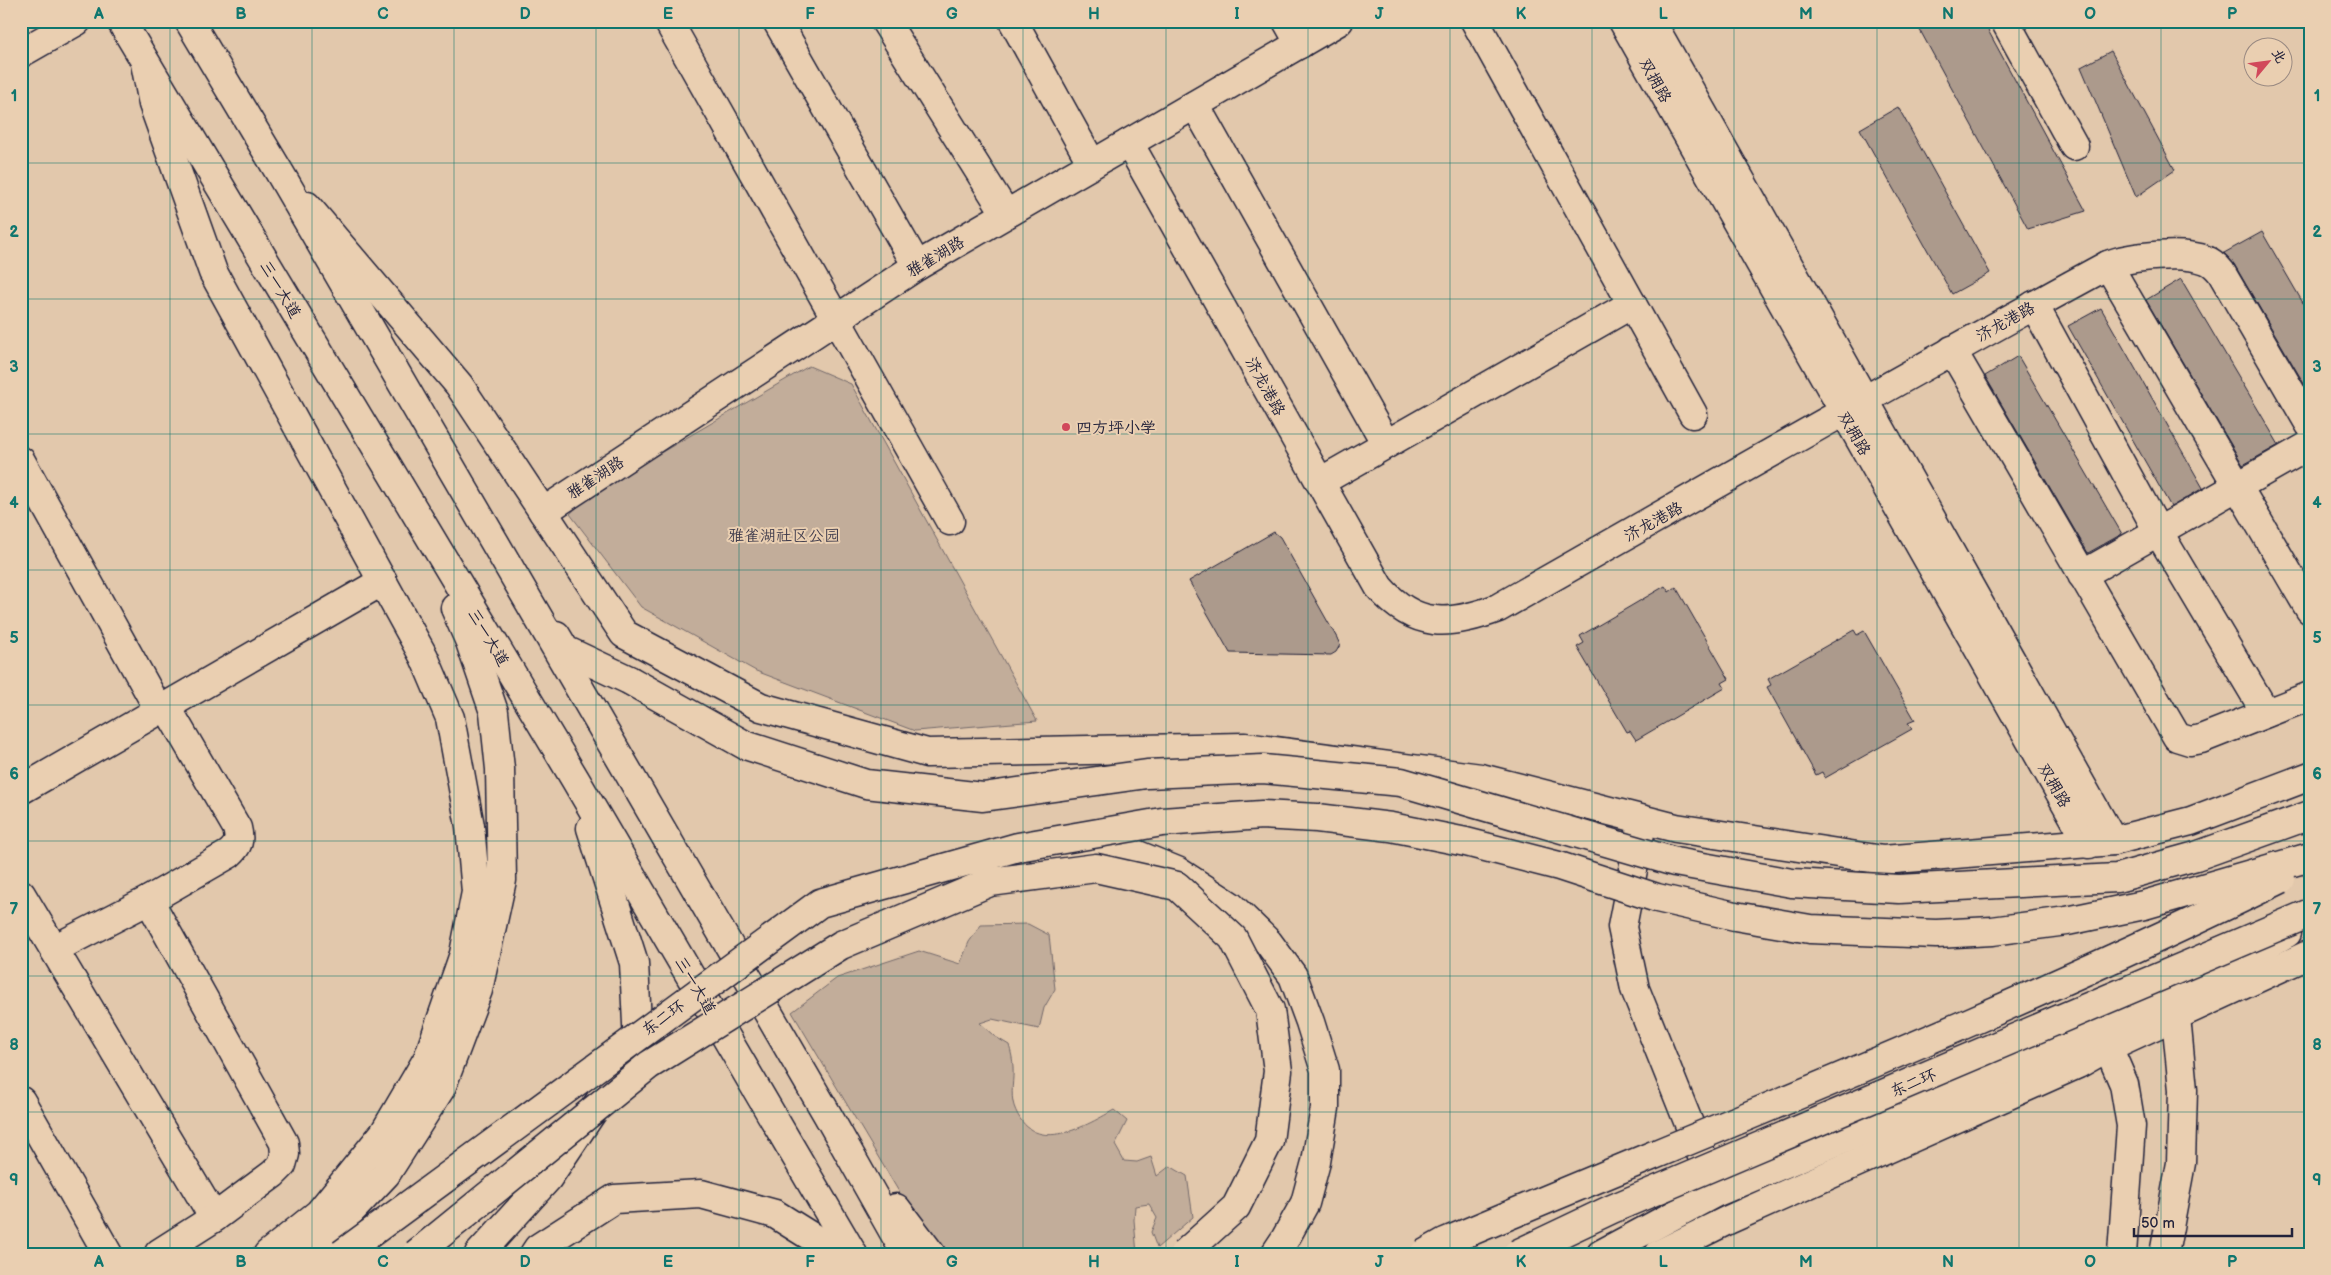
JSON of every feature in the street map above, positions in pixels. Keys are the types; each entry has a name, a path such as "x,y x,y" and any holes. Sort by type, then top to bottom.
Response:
{"main road":[{"path":"21,36 47,21"},
{"path":"21,53 76,21"},
{"name":"三一大道","path":"121,21 575,779 854,1254"},
{"path":"189,21 281,175 827,1114 906,1254"},
{"path":"668,21 950,521"},
{"path":"777,21 917,266"},
{"path":"885,21 1006,214"},
{"path":"1013,21 1092,164"},
{"name":"雅雀湖路","path":"543,512 917,266 1194,105 1293,33 1339,21"},
{"path":"1475,21 1693,414"},
{"name":"双拥路","path":"1623,21 1854,408 2101,842"},
{"name":"双拥路","path":"1651,21 1854,408"},
{"path":"2005,21 2074,146"},
{"path":"145,61 153,104 213,272 424,658 450,718 470,826 476,892 464,954 428,1058 384,1133 319,1213 268,1254"},
{"path":"1194,105 1386,444"},
{"name":"济龙港路","path":"1129,143 1379,587 1390,600 1403,610 1441,621 1468,618 1498,608 1854,408 1952,350 2108,264 2123,259 2193,256 2214,264 2221,272 2310,425"},
{"path":"281,175 458,385 624,634 761,707 927,753 1245,747 1481,778 1676,828 1883,860 2101,842 2191,821 2310,776"},
{"path":"2108,264 2310,610"},
{"path":"1320,482 1632,304"},
{"path":"2034,305 2159,532 2266,713"},
{"path":"1952,350 2177,737 2190,741 2201,739 2310,696"},
{"path":"2082,575 2239,488 2310,445"},
{"path":"441,452 565,650 629,680 746,744 866,784 983,797 1147,774 1263,769 1400,782 1676,862 1792,883 1899,889 2117,878 2196,856 2310,815"},
{"path":"21,461 163,708 237,828 240,838 238,846 229,854 149,900 54,949"},
{"path":"306,1254 319,1245 386,1174 441,1088 478,990 502,880 500,769 494,712 470,642 416,515"},
{"path":"21,790 383,581"},
{"path":"479,1254 548,1178 638,1044 634,962 575,779"},
{"path":"1018,847 1162,822 1262,815 1317,818 1391,827 1466,842 1559,866 1657,898 1735,916 1810,928 1936,934 1992,931 2067,921 2144,905 2310,857"},
{"path":"1643,819 1622,927 1635,989 1728,1220"},
{"path":"1018,847 1133,853 1177,871 1231,906 1268,942 1292,976 1310,1022 1325,1070 1325,1108 1316,1162 1304,1203 1275,1254"},
{"name":"东二环","path":"342,1254 820,903 1018,847"},
{"path":"1424,1254 1445,1242 2053,986 2177,930 2310,865"},
{"path":"416,1254 649,1065 841,945 990,882 1096,868 1177,886 1233,938 1270,1010 1278,1071 1269,1141 1236,1207 1184,1254"},
{"path":"21,894 214,1218"},
{"path":"149,900 284,1142 285,1154 282,1166 214,1218 160,1252"},
{"name":"东二环","path":"1517,1254 1612,1209 2310,913"},
{"path":"1601,1254 1717,1192 2159,1006 2310,920"},
{"path":"1659,1254 1728,1220 2078,1064 2108,1047 2310,954"},
{"path":"2164,1254 2181,1163 2183,1090 2176,1017"},
{"path":"2108,1047 2124,1084 2131,1126 2122,1254"},
{"path":"21,1101 108,1254"},
{"path":"827,1114 931,1254"},
{"path":"534,1254 538,1248 614,1199 701,1194 775,1214 815,1238 828,1254"}],"green space":[{"name":"雅雀湖社区公园","path":"809,366 851,384 1037,721 915,731 756,671 641,607 570,514 592,493"},
{"path":"1028,924 1049,935 1055,989 1044,1008 1039,1029 992,1019 980,1023 994,1036 1009,1045 1013,1064 1012,1096 1014,1106 1022,1122 1033,1131 1045,1134 1059,1134 1087,1124 1114,1110 1127,1121 1115,1145 1124,1161 1137,1162 1151,1157 1157,1176 1170,1166 1187,1176 1193,1217 1157,1248 1151,1232 1157,1218 1149,1204 1135,1206 1134,1220 1137,1254 936,1254 792,1012 837,978 919,951 960,964 969,942 981,925"}],"building":[{"path":"1915,21 1983,21 2086,211 2028,229"},
{"path":"2111,51 2175,170 2136,197 2081,67"},
{"path":"1898,107 1990,273 1952,294 1860,129"},
{"path":"2262,232 2310,315 2310,394 2234,264 2224,253"},
{"path":"2181,279 2279,445 2243,465 2146,300"},
{"path":"2101,308 2203,488 2171,507 2068,326"},
{"path":"2018,356 2122,534 2088,553 1985,376"},
{"path":"1274,532 1280,537 1337,638 1340,645 1336,652 1331,655 1230,653 1189,581"},
{"path":"1665,586 1669,592 1676,587 1729,679 1722,683 1725,688 1636,740 1630,731 1627,732 1577,647 1584,643 1580,636"},
{"path":"1854,630 1857,635 1864,631 1915,720 1908,723 1912,729 1825,778 1822,772 1816,775 1767,687 1771,685 1768,679"}],"place":[{"name":"四方坪小学","path":"1066,427"}]}
